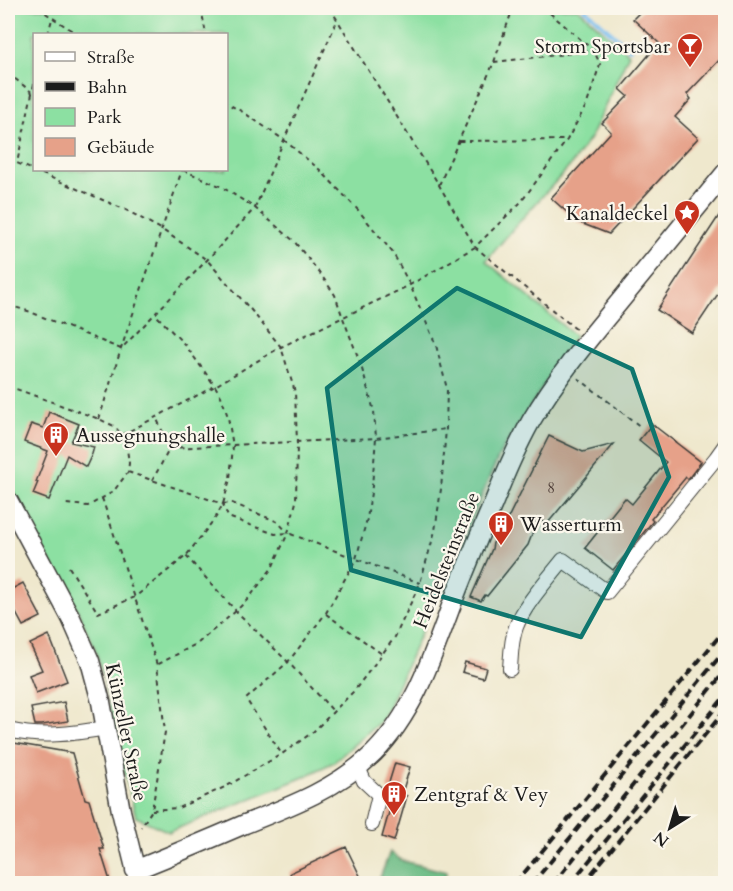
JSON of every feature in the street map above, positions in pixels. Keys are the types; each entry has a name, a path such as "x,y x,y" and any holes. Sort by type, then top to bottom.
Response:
{"main road":[{"name":"Heidelsteinstraße","path":"137,877 320,792 358,767 389,735 414,696 469,559 509,465 531,421 594,333 723,180"},
{"name":"Künzeller Straße","path":"9,507 81,640 96,680 121,812 137,877"}],"lane":[{"path":"510,669 512,639 517,624 563,560 607,592 726,444"},
{"path":"8,730 33,735 57,736 106,728"},
{"path":"358,767 364,781 379,795 372,824"}],"path":[{"path":"38,8 75,33"},
{"path":"201,8 206,33"},
{"path":"330,8 475,247 581,333"},
{"path":"439,185 494,62 513,8"},
{"path":"122,435 215,386 281,347 410,285 475,247 521,202 567,140 586,104 600,64 594,51 544,8"},
{"path":"48,33 52,18"},
{"path":"121,349 255,208 337,21"},
{"path":"494,62 594,51"},
{"path":"8,73 33,93 17,163 33,170"},
{"path":"152,810 178,808 225,787 282,754 313,732 354,691 395,637 420,583 435,531 441,489 447,389 436,345 410,285 393,253 358,210 320,170 284,140 228,104"},
{"path":"459,141 567,140"},
{"path":"36,171 126,210 161,229 207,260 281,347 295,392 296,502 288,533 272,568 236,611 198,643 157,665"},
{"path":"99,419 182,171"},
{"path":"184,171 222,187 255,208 294,241 319,272 335,295 360,362 374,411 376,438 367,519 356,560 326,613 288,662 246,699 282,754"},
{"path":"8,304 121,349"},
{"path":"69,567 98,613 135,597 186,556 216,517 223,504 230,478 233,446 228,417 221,396 186,346 155,314"},
{"path":"575,376 641,427"},
{"path":"8,386 99,419 114,426 122,435 127,449 128,472 113,492 88,506 66,504"},
{"path":"156,417 170,448"},
{"path":"170,448 376,438 446,429"},
{"path":"152,481 170,448"},
{"path":"128,472 223,504 232,503 278,522 288,533"},
{"path":"102,498 157,665 165,732 152,810 140,829"},
{"path":"223,504 228,517 275,534 288,533 420,583"},
{"path":"186,556 334,712"},
{"path":"326,613 382,654"}],"highlighted area":[{"path":"457,288 632,369 669,477 581,637 351,570 327,388"}],"green space":[{"path":"8,8 578,8 629,54 590,138 571,165 486,261 575,336 499,455 383,719 334,762 304,777 169,832 136,817 95,649 77,609 20,509 8,479"},
{"path":"390,852 403,861 447,872 442,883 378,883"}],"building":[{"path":"644,8 726,8 726,53 687,94 691,99 675,117 698,138 609,234 578,222 551,198 611,132 602,123 628,96 620,89 659,43 633,19"},
{"path":"726,205 726,282 692,333 657,310"},
{"name":"Aussegnungshalle","path":"49,412 79,424 71,442 94,447 86,467 67,455 49,500 33,494 48,451 24,442 31,424 43,428"},
{"path":"652,424 701,462 651,519 653,521 613,570 585,548 625,498 632,504 666,462 639,440"},
{"path":"549,436 583,452 614,444 547,524 538,519 528,545 487,596 485,595 481,601 471,597 493,543 498,538"},
{"path":"23,583 41,617 23,626 8,598 8,591"},
{"path":"49,635 67,681 36,693 29,675 42,670 30,644"},
{"path":"465,662 486,668 483,678 462,672"},
{"path":"64,702 68,721 35,725 31,708"},
{"path":"8,742 72,753 85,799 89,800 104,849 100,849 111,884 8,884"},
{"name":"Zentgraf & Vey","path":"395,763 410,767 402,793 400,792 407,796 394,841 382,837 395,791 387,789"},
{"path":"346,847 364,884 295,884 290,873"}],"waterway":[{"path":"584,8 630,49"}],"railway":[{"path":"515,884 726,628"},
{"path":"532,884 726,649"},
{"path":"553,884 726,670"},
{"path":"570,884 726,695"},
{"path":"583,884 726,709"}],"place":[{"name":"Storm Sportsbar","path":"690,69"},
{"name":"Kanaldeckel","path":"687,236"},
{"name":"Aussegnungshalle","path":"56,458"},
{"name":"Wasserturm","path":"501,547"},
{"name":"Zentgraf & Vey","path":"394,817"}]}
